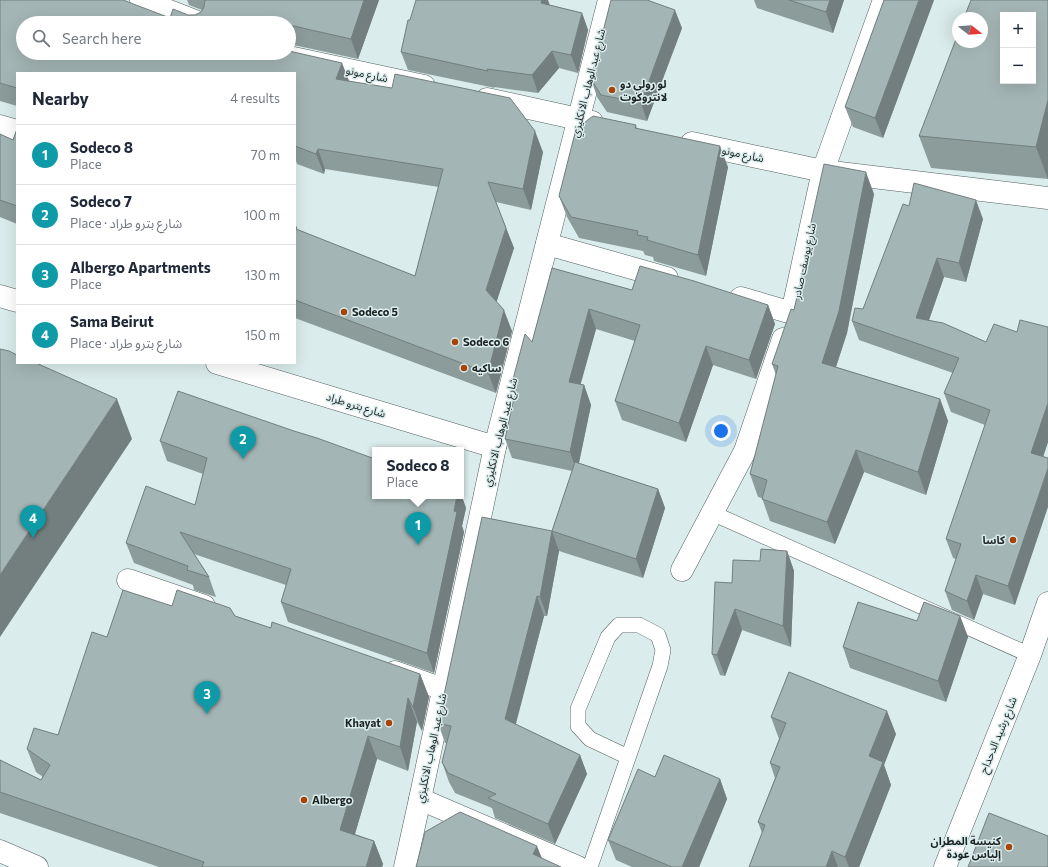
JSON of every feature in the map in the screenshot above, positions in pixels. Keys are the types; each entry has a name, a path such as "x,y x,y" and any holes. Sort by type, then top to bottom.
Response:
{"street":[{"path":"140,0 182,16"},
{"name":"شارع عبد الوهاب الانكليزي","path":"405,867 495,447 609,0"},
{"name":"شارع يوسف صادر","path":"724,294 792,313 823,171 884,0"},
{"name":"شارع مونو","path":"296,59 447,91"},
{"path":"470,96 609,125"},
{"path":"0,126 16,131"},
{"name":"شارع مونو","path":"670,138 823,171 1048,198"},
{"path":"547,244 685,283"},
{"path":"0,296 16,302"},
{"path":"682,570 745,451 792,313"},
{"name":"شارع بترو طراد","path":"220,364 495,447"},
{"path":"128,580 226,614"},
{"name":"شارع رشيد الدحداح","path":"945,867 1030,655 1048,603"},
{"path":"376,666 443,689"},
{"path":"420,799 578,867"},
{"path":"0,851 37,867"}],"lane":[{"path":"712,513 1030,655"},
{"path":"590,867 660,666 663,650 658,635 640,625 619,625 608,637 578,709 578,726 590,739 628,757"}],"building":[{"path":"0,0 123,0 165,16 16,16 16,60 296,60 296,53 342,63 336,79 392,88 395,74 510,98 535,131 523,189 488,182 506,228 486,290 504,310 488,373 296,300 296,229 415,276 443,169 318,149 316,154 296,146 296,72 16,72 16,88 0,83"},
{"path":"205,0 364,0 351,39 296,27 296,16 171,16 173,9 188,15 195,15 201,12 204,7"},
{"path":"416,0 542,0 541,3 582,13 571,55 552,51 532,75 487,69 488,71 401,52 408,20 410,20"},
{"path":"611,0 647,0 675,10 641,103 601,95 591,79"},
{"path":"789,0 830,0 826,12"},
{"path":"884,0 919,0 875,118 845,107"},
{"path":"971,0 1048,0 1048,100 1036,147 919,136 953,48 988,48 988,12 966,12"},
{"path":"593,116 636,125 635,128 720,146 698,255 647,240 648,237 637,235 638,231 571,217 559,196 576,129"},
{"path":"16,132 16,206 0,200 0,134 13,140"},
{"path":"824,164 866,172 839,311 822,363 940,399 918,472 856,450 827,522 762,499 767,480 750,474 778,366 772,364 791,309 794,310"},
{"path":"914,183 976,200 959,263 937,258 916,318 943,323 986,342 994,324 1017,332 1020,320 1048,327 1048,403 1031,453 1048,458 1048,468 1008,586 976,575 967,601 945,591 961,544 946,539 990,410 944,393 959,358 852,321 855,308 863,309 903,204 909,206"},
{"path":"640,266 694,281 768,305 749,360 706,346 679,423 615,401 640,325 589,309 569,382 584,385 570,452 505,439 517,384 512,383 525,334 532,342 552,268 632,290"},
{"path":"0,349 16,354 16,364 38,364 117,399 0,575"},
{"path":"178,391 372,458 372,499 456,499 454,511 457,512 427,653 281,602 291,569 180,532 209,577 187,570 188,566 126,543 146,486 195,505 207,458 160,441"},
{"path":"575,462 658,489 636,559 552,531"},
{"path":"482,517 552,531 540,597 537,596 505,719 580,755 548,824 488,798 496,794 448,773 442,762 451,726 438,723"},
{"path":"761,549 787,551 783,626 735,609 717,655 712,654 715,582 732,583 733,560 760,561"},
{"path":"123,590 172,606 177,590 230,608 235,616 271,628 272,622 420,674 413,707 408,698 400,747 368,736 340,830 374,841 366,867 202,867 204,862 0,792 0,760 41,780 50,765 27,749 34,728 58,735 92,632 107,637"},
{"path":"858,602 917,621 924,602 960,616 938,681 843,647"},
{"path":"789,672 887,711 869,756 883,762 845,857 832,851 826,867 749,867 765,825 758,822 780,767 770,763 786,723 771,717"},
{"path":"664,755 720,779 682,867 672,867 608,840 638,769 655,777"},
{"path":"460,812 537,846 533,854 561,867 416,867 425,832"},
{"path":"989,813 1048,836 1048,867 968,867"}],"place":[{"name":"لو رولي دو لانتروكوت","path":"612,90"},
{"name":"Sodeco 5","path":"344,312"},
{"name":"Sodeco 6","path":"455,342"},
{"name":"ساكيه","path":"464,368"},
{"name":"Sodeco 7","path":"243,459"},
{"name":"Sama Beirut","path":"33,538"},
{"name":"كاسا","path":"1013,540"},
{"name":"Sodeco 8","path":"418,545"},
{"name":"Albergo Apartments","path":"207,714"},
{"name":"Khayat","path":"389,723"},
{"name":"Albergo","path":"304,800"},
{"name":"كنيسة المطران إلياس عودة","path":"1009,847"}]}
